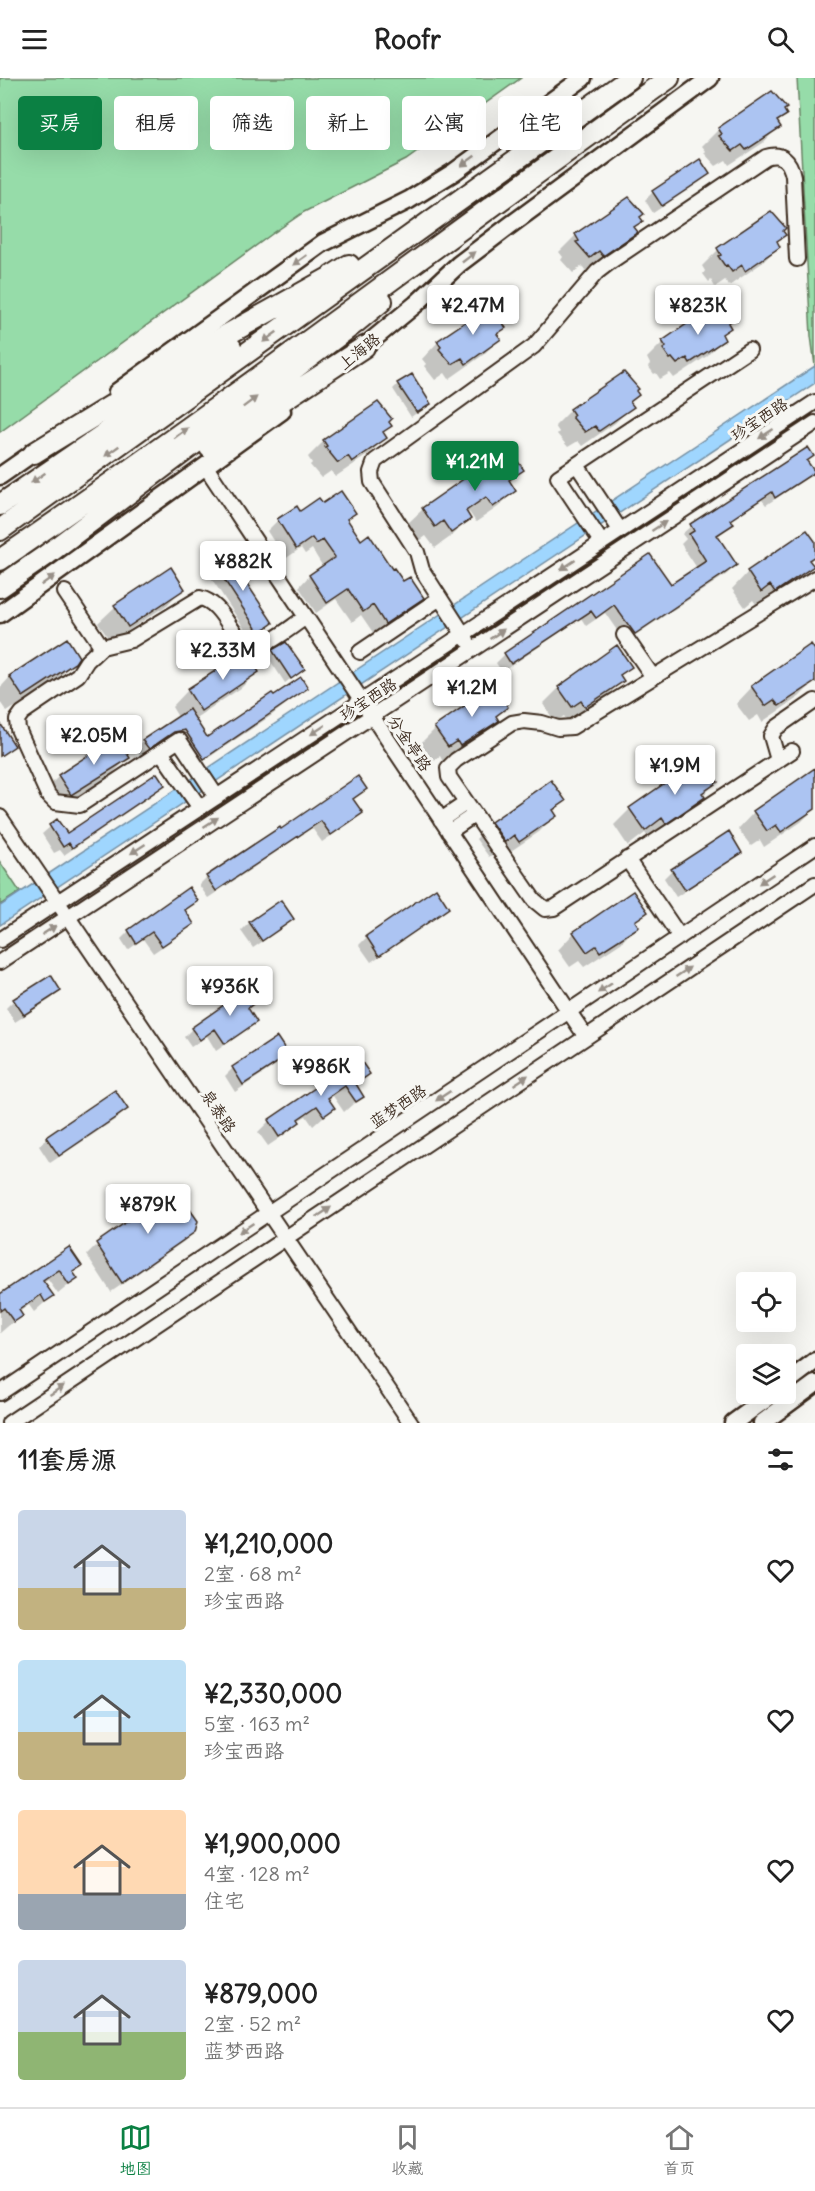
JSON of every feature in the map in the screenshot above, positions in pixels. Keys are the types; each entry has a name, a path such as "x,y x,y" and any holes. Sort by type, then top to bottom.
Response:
{"highway":[{"path":"0,530 630,78"},
{"path":"0,560 198,421 669,78"},
{"path":"0,505 415,221 452,206"},
{"path":"45,556 354,324 473,219"},
{"path":"34,453 224,337 329,278"},
{"path":"0,587 364,347"}],"main road":[{"path":"0,476 323,243 409,200 454,172 583,78"},
{"name":"上海路","path":"0,614 283,410 416,304 459,264 710,78"},
{"path":"796,1375 815,1361"},
{"path":"762,1423 815,1384"},
{"path":"732,1423 759,1404"}],"street":[{"path":"473,649 422,570 417,552 372,482 371,472 375,461 534,346 597,272 610,262 766,157 776,154 784,158 791,166 798,260"},
{"path":"602,543 558,477 749,350"},
{"name":"珍宝西路","path":"0,940 815,402"},
{"name":"珍宝西路","path":"0,962 815,423"},
{"path":"577,465 620,530"},
{"name":"分金亭路","path":"206,467 586,1037"},
{"path":"792,751 554,908 545,909 534,900 470,809 449,777 448,768 456,760 512,723 524,721 558,728 572,727 815,578"},
{"path":"65,592 102,647"},
{"path":"217,796 179,740 80,805 55,802 48,795 18,729 17,720 22,713 78,675 87,661 102,647 131,640 200,598 215,604 240,640 245,645 256,648 306,617"},
{"path":"360,652 440,598"},
{"path":"624,635 653,677"},
{"path":"778,760 771,736 776,728 815,701"},
{"path":"161,752 200,808"},
{"path":"445,826 470,809"},
{"name":"泉泰路","path":"0,817 411,1423"},
{"name":"蓝梦西路","path":"0,1394 815,846"},
{"path":"627,859 680,937"},
{"path":"9,1423 815,884"}],"green space":[{"path":"0,78 521,78 486,103 486,96 402,96 402,150 420,150 406,160 304,212 0,432"},
{"path":"797,78 815,78 815,366 811,336"},
{"path":"0,862 20,892 0,905"}],"water":[{"path":"815,366 815,383 0,925 0,906"}],"building":[{"path":"772,91 787,108 784,110 787,115 777,121 781,127 746,150 742,145 733,151 719,136 722,134 718,128"},
{"path":"700,159 710,174 662,206 652,191"},
{"path":"629,197 644,214 640,217 643,221 634,227 638,232 603,256 599,251 590,258 576,242 579,241 575,234"},
{"path":"771,211 786,228 783,231 786,235 777,241 780,247 745,271 742,265 732,272 718,256 721,255 717,248"},
{"path":"492,304 507,321 503,323 506,328 497,334 501,339 466,364 462,358 452,364 439,349 441,347 437,341"},
{"path":"716,304 731,321 728,323 731,328 722,334 725,340 690,363 687,358 677,364 672,358 670,359 663,349 666,347 662,341"},
{"path":"624,372 639,389 636,391 639,395 630,402 634,407 599,431 595,426 585,432 572,417 574,415 570,409"},
{"path":"412,374 431,404 417,413 397,383"},
{"path":"378,402 392,419 389,422 392,426 383,432 387,438 352,462 348,456 338,463 325,447 327,446 323,440"},
{"path":"808,447 814,456 807,461 815,472 775,498 772,492 730,520 734,524 717,535 737,565 635,634 614,605 596,618 591,611 511,664 504,653 650,554 671,584 706,561 689,534 694,531 690,524"},
{"path":"508,448 524,470 509,480 516,491 493,507 486,497 466,511 471,519 451,533 443,521 435,527 422,508"},
{"path":"341,491 356,513 347,519 361,540 369,534 392,569 394,568 403,581 410,577 424,598 385,624 373,605 363,612 348,589 327,603 309,575 335,557 323,540 316,544 312,538 296,549 277,519 297,506 300,511 319,498 323,503"},
{"path":"807,530 815,541 815,556 809,560 814,566 775,592 770,585 761,592 747,571"},
{"path":"226,552 273,623 259,633 212,561"},
{"path":"171,567 185,589 128,627 114,605"},
{"path":"67,638 79,657 75,663 23,697 9,676"},
{"path":"286,642 305,669 291,679 272,650"},
{"path":"811,644 815,650 815,682 779,706 774,700 765,706 751,686"},
{"path":"617,645 632,667 620,675 624,681 585,707 581,701 572,707 558,687"},
{"path":"243,653 247,654 259,672 201,711 187,689"},
{"path":"301,677 308,688 204,759 185,730 174,732 149,749 142,740 189,709 207,737 272,693 274,695"},
{"path":"493,686 508,707 496,716 499,721 460,746 457,741 448,747 434,727"},
{"path":"0,723 15,746 0,756"},
{"path":"116,737 130,758 71,795 58,775"},
{"path":"701,758 718,782 702,793 705,797 666,824 662,818 645,831 629,808"},
{"path":"815,768 815,809 781,832 776,825 767,831 753,811"},
{"path":"157,773 165,785 72,848 69,843 63,847 49,825 57,819 67,833"},
{"path":"358,776 367,789 353,799 363,813 331,835 321,821 216,891 206,876 280,827 281,829"},
{"path":"551,780 566,801 553,810 557,816 519,842 514,835 505,842 491,822"},
{"path":"729,831 742,853 685,890 671,869"},
{"path":"189,887 198,901 185,910 194,924 162,946 152,932 136,943 128,930"},
{"path":"436,888 449,908 379,956 366,936"},
{"path":"633,891 648,912 635,921 639,927 600,952 596,946 587,952 573,932"},
{"path":"281,900 294,919 262,941 249,922"},
{"path":"51,975 61,991 24,1015 13,999"},
{"path":"252,985 261,998 248,1008 257,1022 225,1044 215,1029 200,1040 191,1028"},
{"path":"277,1037 289,1055 243,1085 232,1067"},
{"path":"359,1058 370,1074 356,1084 364,1097 356,1102 345,1086 328,1098 335,1108 324,1116 317,1106 298,1119 300,1122 279,1137 268,1120"},
{"path":"115,1090 128,1109 59,1156 46,1137"},
{"path":"175,1188 198,1221 195,1232 122,1283 96,1243"},
{"path":"69,1247 82,1266 73,1272 78,1279 69,1285 59,1270 43,1281 54,1296 45,1302 41,1295 19,1310 23,1316 14,1322 4,1308 0,1311 0,1294"}]}
